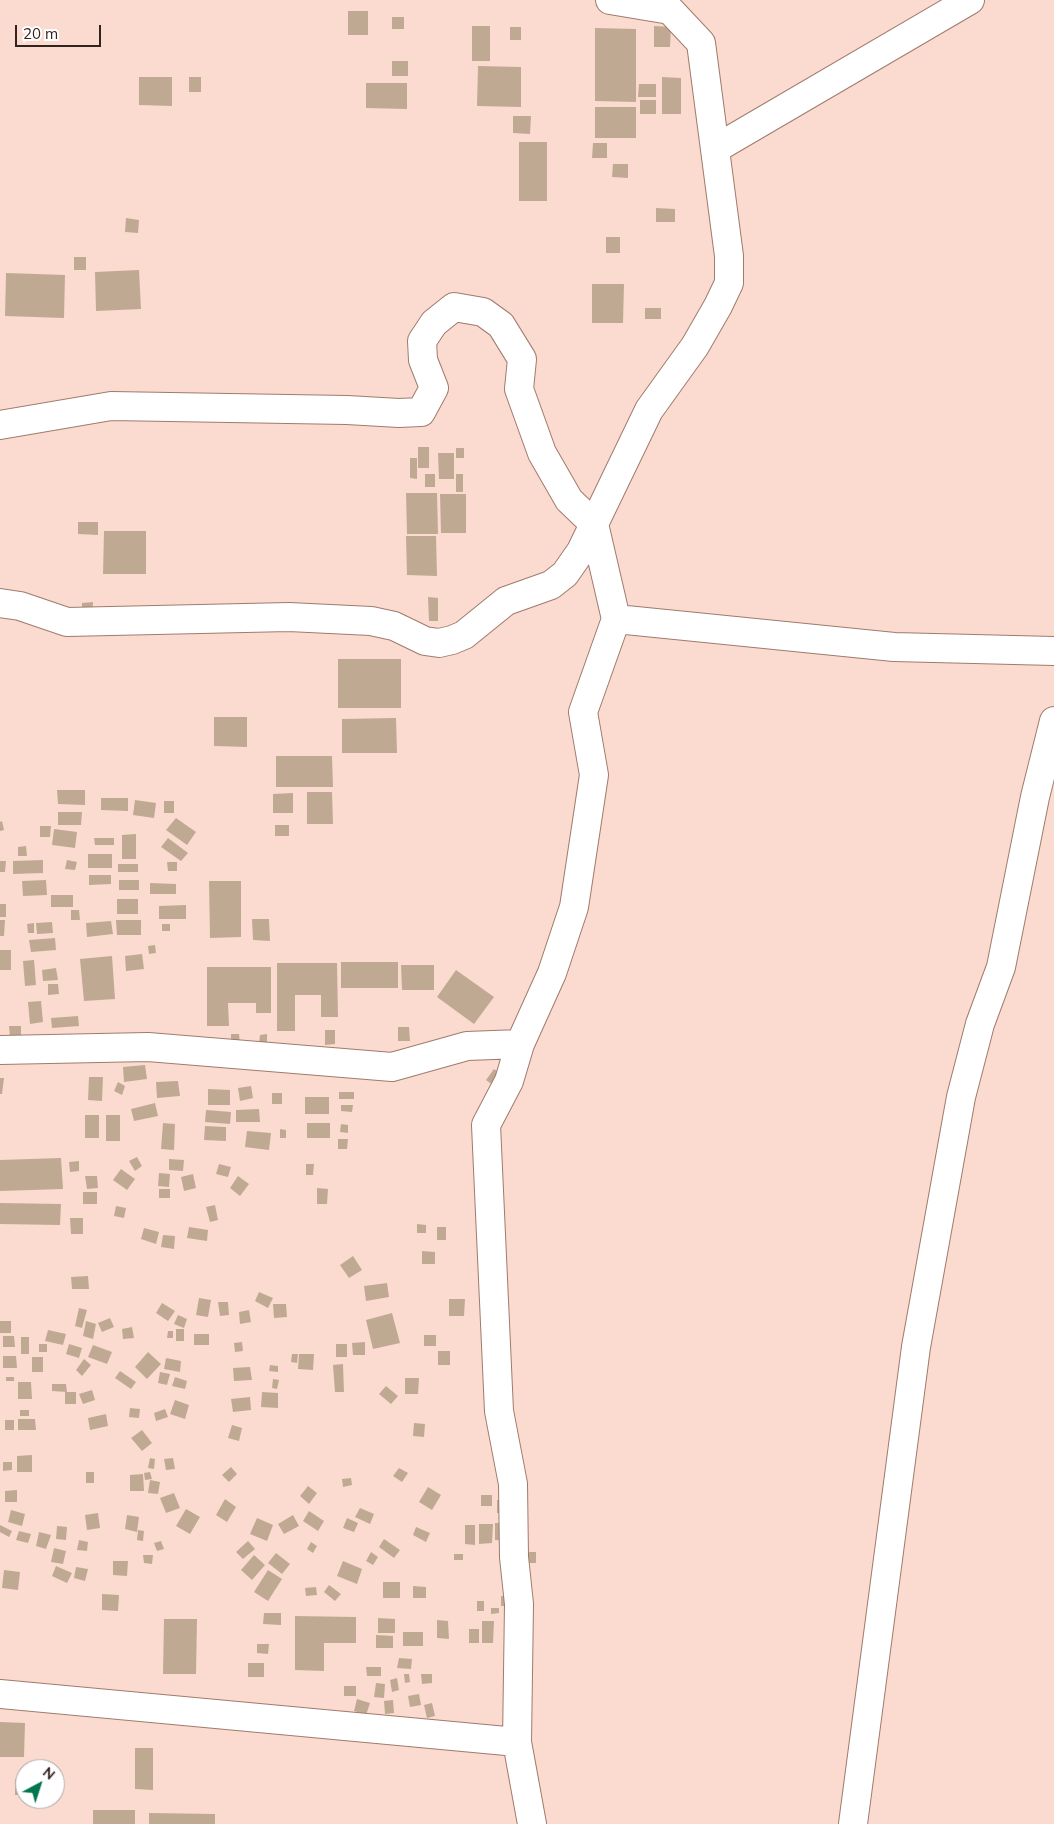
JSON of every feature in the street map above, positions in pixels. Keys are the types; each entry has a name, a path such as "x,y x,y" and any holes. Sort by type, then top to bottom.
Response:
{"street":[{"path":"0,603 20,606 68,622 289,617 371,621 394,626 425,641 439,643 464,635 506,601 551,585 565,574 581,551 649,410 695,346 729,283 729,256 701,43 670,10 610,0"},
{"path":"715,149 970,0"},
{"path":"0,425 111,406 421,412 434,388 423,360 422,341 434,323 454,307 483,312 501,325 522,359 519,389 542,453 569,500 594,524 616,619 584,712 594,775 574,906 552,973 520,1044 509,1081 486,1125 499,1411 513,1484 514,1557 519,1604 517,1742 532,1824"},
{"path":"616,619 894,647 1054,651"},
{"path":"854,1824 916,1347 960,1096 980,1024 1001,966 1035,798 1054,721"},
{"path":"0,1050 148,1047 392,1067 467,1046 520,1044"},
{"path":"0,1694 517,1742"}],"building":[{"path":"348,11 368,11 368,35 348,35"},
{"path":"392,17 404,17 404,29 392,29"},
{"path":"472,26 490,26 490,61 472,61"},
{"path":"654,26 671,27 670,47 654,47"},
{"path":"510,27 521,27 521,40 510,40"},
{"path":"595,28 636,29 636,102 595,101"},
{"path":"392,61 408,61 408,76 392,76"},
{"path":"478,66 521,67 521,107 477,106"},
{"path":"139,77 172,77 172,106 139,105"},
{"path":"189,77 201,77 201,92 189,92"},
{"path":"662,77 681,78 681,114 662,114"},
{"path":"366,83 407,83 407,109 366,108"},
{"path":"639,84 656,84 656,97 638,97"},
{"path":"640,100 656,100 656,114 640,114"},
{"path":"595,107 636,107 636,138 595,138"},
{"path":"513,116 531,116 530,134 513,133"},
{"path":"519,142 547,142 547,201 519,201"},
{"path":"593,143 607,143 607,158 592,158"},
{"path":"613,164 628,164 628,178 612,177"},
{"path":"656,208 675,209 675,222 656,222"},
{"path":"126,218 139,220 138,233 125,232"},
{"path":"606,237 620,237 620,253 606,253"},
{"path":"74,257 86,257 86,270 74,270"},
{"path":"139,270 141,309 96,311 95,272"},
{"path":"6,273 65,275 64,318 5,316"},
{"path":"592,284 624,284 623,323 592,323"},
{"path":"645,308 661,308 661,319 645,319"},
{"path":"418,447 429,447 429,468 418,468"},
{"path":"456,448 464,448 464,458 456,458"},
{"path":"438,453 454,453 454,479 439,479"},
{"path":"410,458 417,458 417,479 410,478"},
{"path":"425,474 435,474 435,487 425,487"},
{"path":"456,474 463,474 463,492 456,492"},
{"path":"406,493 437,493 438,534 407,534"},
{"path":"440,494 466,494 466,533 441,533"},
{"path":"78,522 98,522 98,535 78,534"},
{"path":"104,531 146,531 146,574 103,574"},
{"path":"406,536 436,536 437,576 407,575"},
{"path":"428,597 438,598 438,621 429,621"},
{"path":"93,602 92,618 82,618 82,603"},
{"path":"338,659 401,659 401,708 338,708"},
{"path":"214,717 247,717 247,747 214,746"},
{"path":"396,718 397,753 342,753 342,719"},
{"path":"276,756 332,756 333,787 276,787"},
{"path":"57,790 85,790 85,805 58,804"},
{"path":"307,792 332,792 333,824 307,824"},
{"path":"293,793 293,813 273,813 273,794"},
{"path":"101,798 128,798 128,811 101,810"},
{"path":"135,800 156,803 154,818 133,815"},
{"path":"164,801 174,801 174,813 164,813"},
{"path":"58,812 82,812 81,825 58,825"},
{"path":"176,818 196,832 187,845 166,830"},
{"path":"2,821 4,830 0,831 0,822"},
{"path":"275,825 289,825 289,836 275,836"},
{"path":"40,826 51,826 50,837 40,837"},
{"path":"54,829 77,832 75,848 52,845"},
{"path":"136,834 136,859 122,859 122,835"},
{"path":"94,838 114,838 114,845 95,845"},
{"path":"168,838 188,853 181,861 161,847"},
{"path":"26,846 27,856 18,856 18,847"},
{"path":"88,854 112,854 112,868 88,868"},
{"path":"43,860 43,873 13,874 13,861"},
{"path":"67,860 77,862 75,870 65,869"},
{"path":"0,861 6,861 5,872 0,872"},
{"path":"167,862 177,862 177,871 168,871"},
{"path":"118,864 138,864 138,872 118,872"},
{"path":"89,875 111,875 111,884 89,885"},
{"path":"46,880 47,895 23,896 22,881"},
{"path":"119,880 139,880 139,890 119,890"},
{"path":"209,881 241,881 241,937 210,938"},
{"path":"150,883 176,884 176,894 150,894"},
{"path":"51,895 73,895 73,907 51,907"},
{"path":"117,899 138,899 138,914 117,914"},
{"path":"0,904 6,904 6,917 0,917"},
{"path":"186,905 186,919 159,919 159,906"},
{"path":"71,910 79,910 80,920 71,920"},
{"path":"252,919 269,919 270,941 253,940"},
{"path":"0,920 5,920 4,936 0,936"},
{"path":"116,920 141,920 141,935 117,935"},
{"path":"111,921 113,934 87,937 86,923"},
{"path":"52,922 53,933 37,934 36,923"},
{"path":"34,923 34,933 28,933 27,924"},
{"path":"162,924 170,924 170,931 162,931"},
{"path":"55,938 56,950 31,952 29,940"},
{"path":"155,945 156,953 149,954 148,946"},
{"path":"0,950 11,950 11,970 0,970"},
{"path":"142,954 144,969 126,971 125,956"},
{"path":"112,956 115,999 84,1001 80,959"},
{"path":"34,960 36,985 25,986 23,961"},
{"path":"341,962 398,962 398,988 341,988"},
{"path":"277,963 337,963 338,1017 321,1017 321,995 295,995 295,1031 277,1031"},
{"path":"401,965 434,965 434,990 402,990"},
{"path":"207,967 271,967 271,1013 256,1013 256,1003 228,1003 229,1026 207,1026"},
{"path":"56,968 58,980 43,981 42,970"},
{"path":"456,970 494,997 474,1024 437,997"},
{"path":"48,984 58,984 59,994 48,995"},
{"path":"41,1001 43,1022 30,1024 28,1002"},
{"path":"78,1016 79,1026 52,1028 51,1018"},
{"path":"9,1026 21,1026 21,1036 10,1037"},
{"path":"398,1027 409,1027 410,1041 398,1041"},
{"path":"325,1030 335,1030 335,1044 325,1045"},
{"path":"231,1034 239,1034 240,1044 231,1044"},
{"path":"267,1034 267,1044 259,1044 260,1035"},
{"path":"145,1065 147,1079 124,1082 123,1067"},
{"path":"494,1069 507,1078 498,1089 486,1080"},
{"path":"89,1077 103,1077 102,1101 88,1100"},
{"path":"0,1078 4,1078 2,1094 0,1094"},
{"path":"178,1081 180,1096 157,1098 156,1082"},
{"path":"118,1082 125,1086 122,1095 114,1091"},
{"path":"251,1086 253,1098 240,1101 238,1088"},
{"path":"208,1089 230,1090 230,1105 208,1105"},
{"path":"339,1092 354,1092 354,1099 339,1099"},
{"path":"272,1093 282,1093 282,1104 272,1104"},
{"path":"305,1097 329,1097 329,1114 305,1114"},
{"path":"155,1103 158,1116 134,1121 131,1109"},
{"path":"341,1105 353,1105 352,1112 341,1111"},
{"path":"259,1109 260,1122 236,1122 236,1110"},
{"path":"206,1110 231,1112 230,1124 205,1122"},
{"path":"85,1115 99,1115 99,1138 85,1138"},
{"path":"106,1115 120,1115 120,1141 106,1141"},
{"path":"163,1123 175,1124 174,1150 161,1149"},
{"path":"307,1123 330,1123 330,1138 307,1138"},
{"path":"341,1124 348,1125 348,1133 340,1132"},
{"path":"205,1126 226,1127 226,1141 204,1140"},
{"path":"280,1129 286,1130 286,1138 280,1138"},
{"path":"247,1131 271,1133 269,1150 245,1147"},
{"path":"338,1139 348,1139 347,1149 338,1149"},
{"path":"137,1157 142,1166 135,1171 129,1161"},
{"path":"61,1158 63,1189 0,1191 0,1160"},
{"path":"169,1159 184,1160 183,1171 169,1170"},
{"path":"79,1161 79,1171 70,1172 69,1162"},
{"path":"219,1164 231,1167 228,1177 216,1174"},
{"path":"306,1164 314,1164 313,1175 306,1175"},
{"path":"121,1169 135,1179 127,1190 113,1180"},
{"path":"159,1173 170,1174 169,1187 158,1186"},
{"path":"193,1174 196,1188 184,1191 181,1177"},
{"path":"85,1176 97,1176 98,1188 87,1189"},
{"path":"238,1176 249,1184 240,1196 230,1188"},
{"path":"317,1188 328,1189 327,1204 317,1204"},
{"path":"159,1189 170,1189 170,1198 159,1198"},
{"path":"83,1192 97,1192 97,1204 83,1204"},
{"path":"0,1203 61,1204 60,1225 0,1224"},
{"path":"215,1205 218,1220 210,1222 206,1207"},
{"path":"116,1206 126,1208 124,1218 114,1216"},
{"path":"70,1218 83,1218 83,1234 71,1234"},
{"path":"417,1224 426,1225 426,1233 417,1233"},
{"path":"189,1227 208,1230 207,1241 187,1238"},
{"path":"437,1227 446,1227 446,1240 437,1240"},
{"path":"144,1228 159,1232 156,1244 141,1239"},
{"path":"163,1235 175,1236 174,1249 161,1247"},
{"path":"422,1251 435,1252 435,1264 422,1264"},
{"path":"353,1256 362,1270 349,1278 340,1265"},
{"path":"88,1276 89,1289 72,1289 71,1277"},
{"path":"387,1283 389,1297 366,1301 364,1286"},
{"path":"259,1292 273,1298 268,1308 255,1301"},
{"path":"199,1298 211,1300 208,1317 196,1315"},
{"path":"449,1299 465,1299 464,1316 449,1316"},
{"path":"218,1302 228,1302 229,1315 220,1316"},
{"path":"162,1303 175,1311 168,1321 156,1313"},
{"path":"273,1304 286,1304 287,1317 274,1318"},
{"path":"79,1308 87,1310 82,1328 75,1326"},
{"path":"249,1310 251,1322 240,1324 239,1312"},
{"path":"392,1313 400,1343 373,1349 366,1320"},
{"path":"178,1315 187,1319 184,1328 174,1324"},
{"path":"110,1318 114,1327 102,1332 98,1323"},
{"path":"0,1321 11,1321 11,1333 0,1333"},
{"path":"86,1321 96,1324 93,1339 83,1336"},
{"path":"132,1327 134,1338 123,1339 122,1329"},
{"path":"176,1329 184,1329 184,1341 176,1341"},
{"path":"48,1330 66,1334 63,1345 45,1341"},
{"path":"168,1331 173,1331 173,1338 167,1338"},
{"path":"194,1334 209,1334 209,1345 194,1345"},
{"path":"424,1335 436,1335 436,1346 424,1346"},
{"path":"3,1336 14,1336 15,1347 3,1347"},
{"path":"21,1337 29,1337 29,1354 21,1354"},
{"path":"242,1342 243,1351 235,1352 234,1343"},
{"path":"365,1342 365,1355 353,1355 352,1343"},
{"path":"39,1344 47,1344 47,1352 39,1352"},
{"path":"69,1344 82,1348 79,1358 66,1354"},
{"path":"336,1344 347,1344 347,1357 336,1357"},
{"path":"93,1345 112,1352 107,1364 88,1357"},
{"path":"438,1351 450,1351 450,1365 438,1365"},
{"path":"148,1352 161,1364 147,1379 135,1367"},
{"path":"292,1354 298,1354 297,1363 291,1362"},
{"path":"299,1354 314,1354 313,1370 298,1369"},
{"path":"3,1356 16,1356 17,1368 3,1368"},
{"path":"32,1357 43,1357 43,1372 32,1372"},
{"path":"166,1358 181,1361 180,1372 164,1369"},
{"path":"84,1359 91,1365 82,1376 76,1370"},
{"path":"343,1364 344,1392 335,1392 333,1365"},
{"path":"270,1365 278,1366 278,1372 269,1371"},
{"path":"250,1367 252,1380 234,1381 233,1368"},
{"path":"120,1371 136,1382 131,1389 115,1378"},
{"path":"160,1372 170,1374 167,1385 158,1383"},
{"path":"6,1377 14,1377 14,1381 6,1381"},
{"path":"175,1377 187,1381 185,1389 172,1386"},
{"path":"405,1378 419,1378 418,1394 405,1394"},
{"path":"273,1379 279,1380 277,1389 272,1388"},
{"path":"18,1382 31,1382 32,1399 18,1399"},
{"path":"52,1384 66,1384 67,1392 52,1391"},
{"path":"386,1386 398,1396 391,1404 379,1394"},
{"path":"92,1390 95,1400 83,1404 79,1394"},
{"path":"65,1392 76,1392 76,1404 65,1404"},
{"path":"262,1392 278,1393 278,1408 261,1407"},
{"path":"250,1397 251,1410 233,1412 231,1399"},
{"path":"175,1400 189,1405 185,1419 170,1414"},
{"path":"130,1408 140,1409 139,1418 129,1417"},
{"path":"165,1409 168,1417 156,1421 154,1413"},
{"path":"20,1410 29,1410 29,1416 20,1416"},
{"path":"106,1414 108,1426 90,1430 88,1418"},
{"path":"18,1419 35,1419 36,1430 18,1430"},
{"path":"5,1420 14,1420 14,1430 5,1430"},
{"path":"414,1423 425,1424 424,1437 413,1436"},
{"path":"232,1425 242,1428 239,1441 228,1438"},
{"path":"142,1430 152,1443 142,1451 131,1438"},
{"path":"32,1455 32,1472 17,1472 17,1456"},
{"path":"150,1458 155,1459 154,1469 148,1468"},
{"path":"173,1458 175,1469 166,1470 164,1459"},
{"path":"3,1462 12,1462 12,1470 3,1471"},
{"path":"231,1467 237,1474 229,1482 222,1475"},
{"path":"399,1468 408,1473 402,1482 393,1476"},
{"path":"86,1472 94,1472 94,1483 86,1483"},
{"path":"150,1472 152,1479 145,1480 144,1473"},
{"path":"143,1474 144,1491 130,1491 130,1475"},
{"path":"351,1478 352,1485 343,1487 342,1479"},
{"path":"150,1480 160,1482 158,1494 148,1493"},
{"path":"308,1486 317,1493 309,1504 300,1496"},
{"path":"428,1487 441,1495 432,1510 419,1502"},
{"path":"17,1490 17,1502 5,1502 5,1491"},
{"path":"174,1493 180,1508 166,1513 160,1498"},
{"path":"481,1495 492,1495 492,1506 481,1506"},
{"path":"225,1499 236,1507 227,1522 216,1515"},
{"path":"497,1500 505,1500 505,1513 497,1513"},
{"path":"360,1508 374,1514 370,1524 355,1517"},
{"path":"186,1509 200,1517 190,1534 176,1526"},
{"path":"11,1510 25,1514 22,1526 8,1522"},
{"path":"309,1511 324,1521 318,1531 303,1521"},
{"path":"98,1513 100,1528 87,1530 85,1515"},
{"path":"127,1515 139,1517 137,1532 125,1529"},
{"path":"293,1515 299,1526 284,1534 278,1524"},
{"path":"257,1518 273,1525 267,1541 250,1534"},
{"path":"347,1518 358,1523 354,1532 343,1528"},
{"path":"495,1523 507,1523 507,1541 495,1540"},
{"path":"479,1524 493,1524 492,1543 479,1544"},
{"path":"0,1525 12,1531 9,1537 0,1532"},
{"path":"465,1525 475,1525 475,1545 465,1544"},
{"path":"57,1526 67,1527 66,1540 56,1539"},
{"path":"416,1527 430,1533 426,1542 413,1535"},
{"path":"138,1530 144,1531 143,1541 137,1540"},
{"path":"19,1531 31,1534 28,1543 16,1540"},
{"path":"39,1532 51,1535 46,1549 36,1546"},
{"path":"384,1539 400,1550 394,1558 379,1547"},
{"path":"79,1540 88,1542 87,1551 77,1550"},
{"path":"161,1541 164,1549 157,1551 154,1543"},
{"path":"248,1541 255,1549 243,1559 236,1552"},
{"path":"311,1542 317,1546 313,1553 307,1549"},
{"path":"54,1548 66,1551 63,1564 51,1562"},
{"path":"371,1552 378,1557 373,1565 366,1561"},
{"path":"524,1552 536,1552 536,1563 524,1563"},
{"path":"276,1553 290,1564 282,1574 268,1563"},
{"path":"454,1554 463,1554 463,1560 454,1560"},
{"path":"143,1555 153,1555 152,1564 144,1563"},
{"path":"254,1555 265,1565 252,1580 241,1570"},
{"path":"113,1561 128,1561 127,1576 113,1575"},
{"path":"343,1561 362,1569 357,1584 337,1576"},
{"path":"56,1566 72,1573 67,1583 52,1576"},
{"path":"76,1567 88,1569 85,1581 74,1578"},
{"path":"4,1570 20,1572 18,1590 2,1588"},
{"path":"268,1570 282,1579 268,1601 254,1592"},
{"path":"383,1582 400,1582 400,1598 383,1598"},
{"path":"329,1585 341,1594 335,1601 324,1592"},
{"path":"413,1586 426,1587 426,1598 413,1598"},
{"path":"316,1587 317,1595 306,1596 305,1588"},
{"path":"102,1594 119,1595 118,1611 102,1610"},
{"path":"501,1596 513,1597 513,1606 501,1606"},
{"path":"477,1601 484,1601 484,1611 477,1611"},
{"path":"491,1608 499,1608 499,1613 491,1614"},
{"path":"264,1613 281,1613 281,1625 263,1624"},
{"path":"295,1616 356,1617 356,1643 324,1643 324,1671 295,1670"},
{"path":"378,1618 395,1619 395,1633 378,1633"},
{"path":"164,1619 197,1619 196,1674 163,1674"},
{"path":"437,1620 448,1621 449,1639 437,1638"},
{"path":"482,1621 494,1621 493,1643 482,1643"},
{"path":"469,1629 479,1629 479,1643 469,1643"},
{"path":"403,1632 423,1632 423,1646 403,1646"},
{"path":"376,1635 393,1636 393,1648 376,1648"},
{"path":"257,1644 269,1644 268,1654 257,1653"},
{"path":"399,1658 412,1659 411,1669 397,1668"},
{"path":"248,1663 264,1663 264,1677 248,1677"},
{"path":"366,1667 381,1667 381,1676 367,1676"},
{"path":"404,1674 409,1674 410,1682 405,1683"},
{"path":"421,1674 432,1674 432,1683 422,1684"},
{"path":"397,1678 399,1690 392,1692 390,1680"},
{"path":"376,1683 385,1684 384,1698 374,1697"},
{"path":"344,1686 356,1686 356,1696 344,1696"},
{"path":"419,1694 421,1705 410,1707 408,1696"},
{"path":"357,1699 370,1703 366,1715 354,1711"},
{"path":"393,1700 394,1713 385,1714 384,1701"},
{"path":"432,1703 435,1716 427,1718 424,1705"},
{"path":"0,1722 25,1723 24,1757 0,1757"},
{"path":"135,1748 153,1748 153,1790 135,1789"},
{"path":"93,1810 135,1810 135,1824 93,1824"},
{"path":"149,1813 215,1814 215,1824 149,1824"}]}
